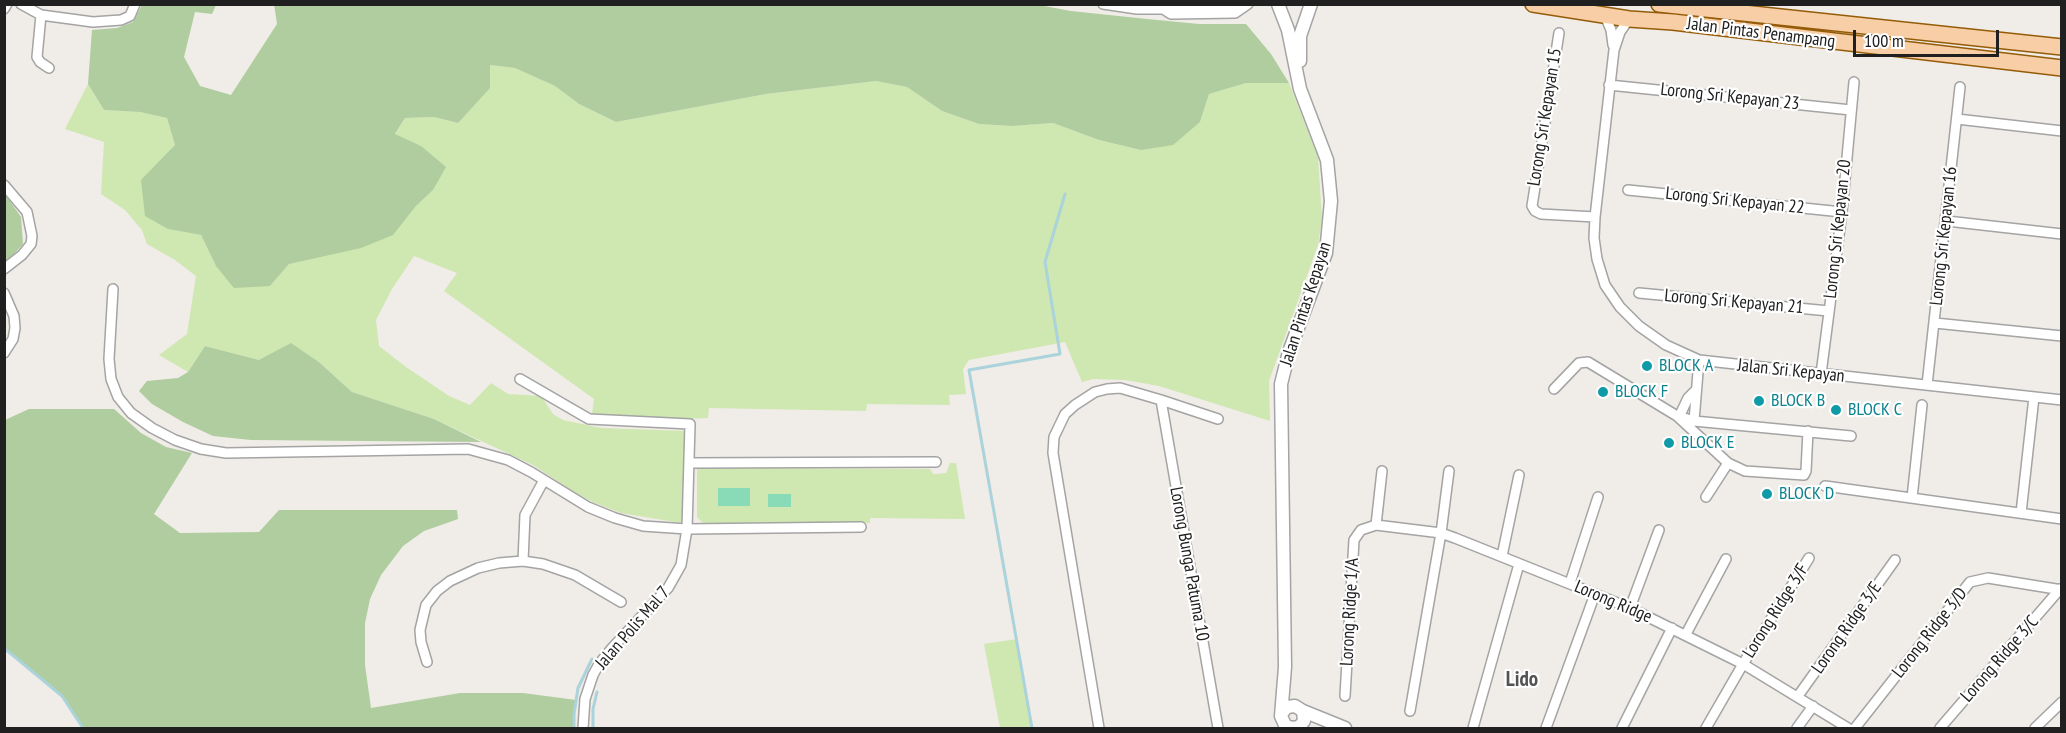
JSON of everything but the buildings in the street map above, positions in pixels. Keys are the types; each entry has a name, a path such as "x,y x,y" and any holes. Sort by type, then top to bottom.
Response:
{"main road":[{"name":"Jalan Pintas Penampang","path":"1533,4 1629,19 1673,22 2061,68"},
{"name":"Jalan Pintas Penampang","path":"1664,6 2061,47"},
{"path":"1664,6 1674,15 1673,22"}],"street":[{"path":"4,9 7,4"},
{"path":"21,4 41,15 93,22 110,22 130,16 135,4"},
{"path":"1103,4 1137,9 1232,7 1238,4"},
{"path":"1163,9 1171,14 1235,13 1248,4"},
{"name":"Jalan Pintas Kepayan","path":"1278,4 1288,30 1300,89 1327,160 1331,201 1326,253 1289,352 1281,384 1285,667 1283,721"},
{"name":"Jalan Pintas Kepayan","path":"1300,89 1300,36 1311,4"},
{"path":"41,15 37,57 49,68"},
{"name":"Jalan Sri Kepayan","path":"1605,16 1611,30 1614,50"},
{"name":"Jalan Sri Kepayan","path":"1629,19 1620,32 1614,50 1594,238 1597,259 1605,285 1620,307 1639,326 1666,345 1699,360 2061,400"},
{"name":"Lorong Sri Kepayan 15","path":"1559,33 1532,206 1535,212 1541,214 1595,217"},
{"name":"Lorong Sri Kepayan 20","path":"1821,374 1842,212 1854,82"},
{"name":"Lorong Sri Kepayan 23","path":"1609,85 1851,110"},
{"name":"Lorong Sri Kepayan 16","path":"1927,385 1947,221 1960,87"},
{"path":"1957,119 2061,130"},
{"path":"4,185 27,212 32,236 31,244 22,255 4,269"},
{"name":"Lorong Sri Kepayan 22","path":"1628,190 1842,212"},
{"path":"1947,221 2061,234"},
{"path":"113,289 109,371 118,397 131,413 152,428 175,440 201,449 226,453 468,449 508,460 588,507 643,526 687,529 861,527"},
{"path":"4,293 14,316 15,328 13,339 4,353"},
{"name":"Lorong Sri Kepayan 21","path":"1640,293 1829,311"},
{"path":"1935,323 2061,336"},
{"path":"1694,421 1699,360"},
{"path":"1554,389 1579,363 1586,361 1678,416 1728,463 1745,471 1803,475 1806,471 1808,431"},
{"name":"Jalan Polis Mal 7","path":"520,379 589,419 690,424 687,529 681,565 668,588 612,648 593,675 585,699 583,729"},
{"path":"1099,729 1053,453 1054,437 1065,414 1074,405 1095,392 1107,389 1120,388 1218,419"},
{"path":"1678,416 1688,398 1696,390"},
{"path":"2021,513 2034,397"},
{"name":"Lorong Bunga Patuma 10","path":"1161,400 1218,729"},
{"path":"1912,498 1922,405"},
{"path":"1678,416 1694,421 1851,436"},
{"path":"689,463 936,462"},
{"path":"1706,497 1728,463"},
{"path":"1376,525 1382,471"},
{"path":"1410,711 1441,533 1449,471"},
{"path":"1502,556 1519,475"},
{"path":"523,561 525,515 544,480"},
{"path":"1825,486 2061,519"},
{"path":"1570,583 1598,497"},
{"name":"Lorong Ridge","path":"1361,530 1376,525 1441,533 1570,583 1686,634 1798,696 1848,729"},
{"name":"Lorong Ridge 1/A","path":"1345,696 1354,540 1361,530"},
{"path":"1630,608 1659,530"},
{"name":"Lorong Ridge 3/F","path":"1706,729 1743,664 1809,558"},
{"path":"1686,634 1726,559"},
{"name":"Lorong Ridge 3/E","path":"1798,696 1895,560"},
{"path":"427,662 421,642 421,622 426,605 437,591 450,581 478,568 523,561 562,569 621,602"},
{"path":"1473,729 1519,564"},
{"name":"Lorong Ridge 3/D","path":"1855,729 1970,582 1988,578 2061,589"},
{"name":"Lorong Ridge 3/C","path":"1940,729 2061,589"},
{"path":"1546,729 1595,594"},
{"path":"1622,729 1672,628"},
{"name":"Jalan Pintas Kepayan","path":"1285,667 1290,692 1300,719"},
{"path":"2035,729 2061,702"},
{"path":"1300,719 1290,728 1283,721 1290,706 1300,719 1332,724 1345,729"},
{"path":"1797,729 1813,706"}],"green space":[{"path":"274,4 1039,5 1071,11 1199,24 1246,24 1271,54 1289,83 1246,83 1209,94 1200,122 1173,145 1141,150 1099,140 1053,123 1012,126 979,124 942,111 907,87 876,81 766,94 616,122 579,104 555,86 515,68 490,65 490,88 458,123 434,117 405,118 395,134 421,146 446,167 433,190 415,207 393,235 361,248 289,264 270,286 234,288 216,266 201,235 168,229 145,216 141,180 175,145 167,118 140,112 104,110 88,84 92,30 117,28 133,22 142,5 216,5 212,14 195,12 184,57 200,86 231,95 277,24"},
{"path":"490,65 515,68 555,86 579,104 616,122 766,94 876,81 907,87 942,111 979,124 1012,126 1053,123 1099,140 1141,150 1200,122 1209,94 1246,83 1289,83 1318,157 1322,219 1318,245 1269,381 1270,421 1159,386 1125,380 1093,379 1082,382 1065,342 969,360 963,369 966,394 949,395 950,405 867,404 866,411 709,408 708,418 684,419 609,417 592,414 594,399 444,291 457,273 414,256 392,289 376,320 379,346 449,396 470,405 491,383 508,394 541,396 553,414 563,420 601,428 685,431 685,520 675,522 621,513 593,502 533,465 434,419 352,392 320,363 259,360 205,346 188,372 159,355 187,334 196,276 175,260 147,244 142,230 125,210 101,194 104,142 65,129 88,84 104,110 140,112 167,118 175,145 160,162 168,229 201,235 216,266 270,286 289,264 321,256 415,207 433,190 421,146 395,135 405,118 434,117 458,123"},
{"path":"5,194 21,217 23,244 5,261"},
{"path":"291,343 320,363 352,392 434,419 481,442 251,440 213,436 152,404 139,391 147,381 178,378 188,372 205,346 259,360"},
{"path":"29,409 114,409 141,433 166,447 192,453 154,514 180,533 259,532 279,510 457,510 458,519 424,531 403,546 381,575 370,599 365,623 365,665 371,708 460,693 523,693 576,700 574,728 83,728 62,696 5,648 5,420"},
{"path":"950,463 956,463 965,519 870,518 870,523 703,523 697,517 697,469 699,468 930,469 933,474 938,474 946,473"},
{"path":"718,488 750,488 750,506 718,506"},
{"path":"768,494 791,494 791,507 768,507"},
{"path":"1017,639 1032,728 1000,728 984,644"}],"waterway":[{"path":"1032,728 969,370 1060,354 1045,262 1065,194"},
{"path":"4,648 62,696 83,728"},
{"path":"574,728 578,688 592,659"},
{"path":"593,728 593,709 597,692"}],"place":[{"name":"BLOCK A","path":"1647,366"},
{"name":"BLOCK F","path":"1603,392"},
{"name":"BLOCK B","path":"1759,401"},
{"name":"BLOCK C","path":"1836,410"},
{"name":"BLOCK E","path":"1669,443"},
{"name":"BLOCK D","path":"1767,494"}],"district":[{"name":"Lido","path":"1522,680"}]}
